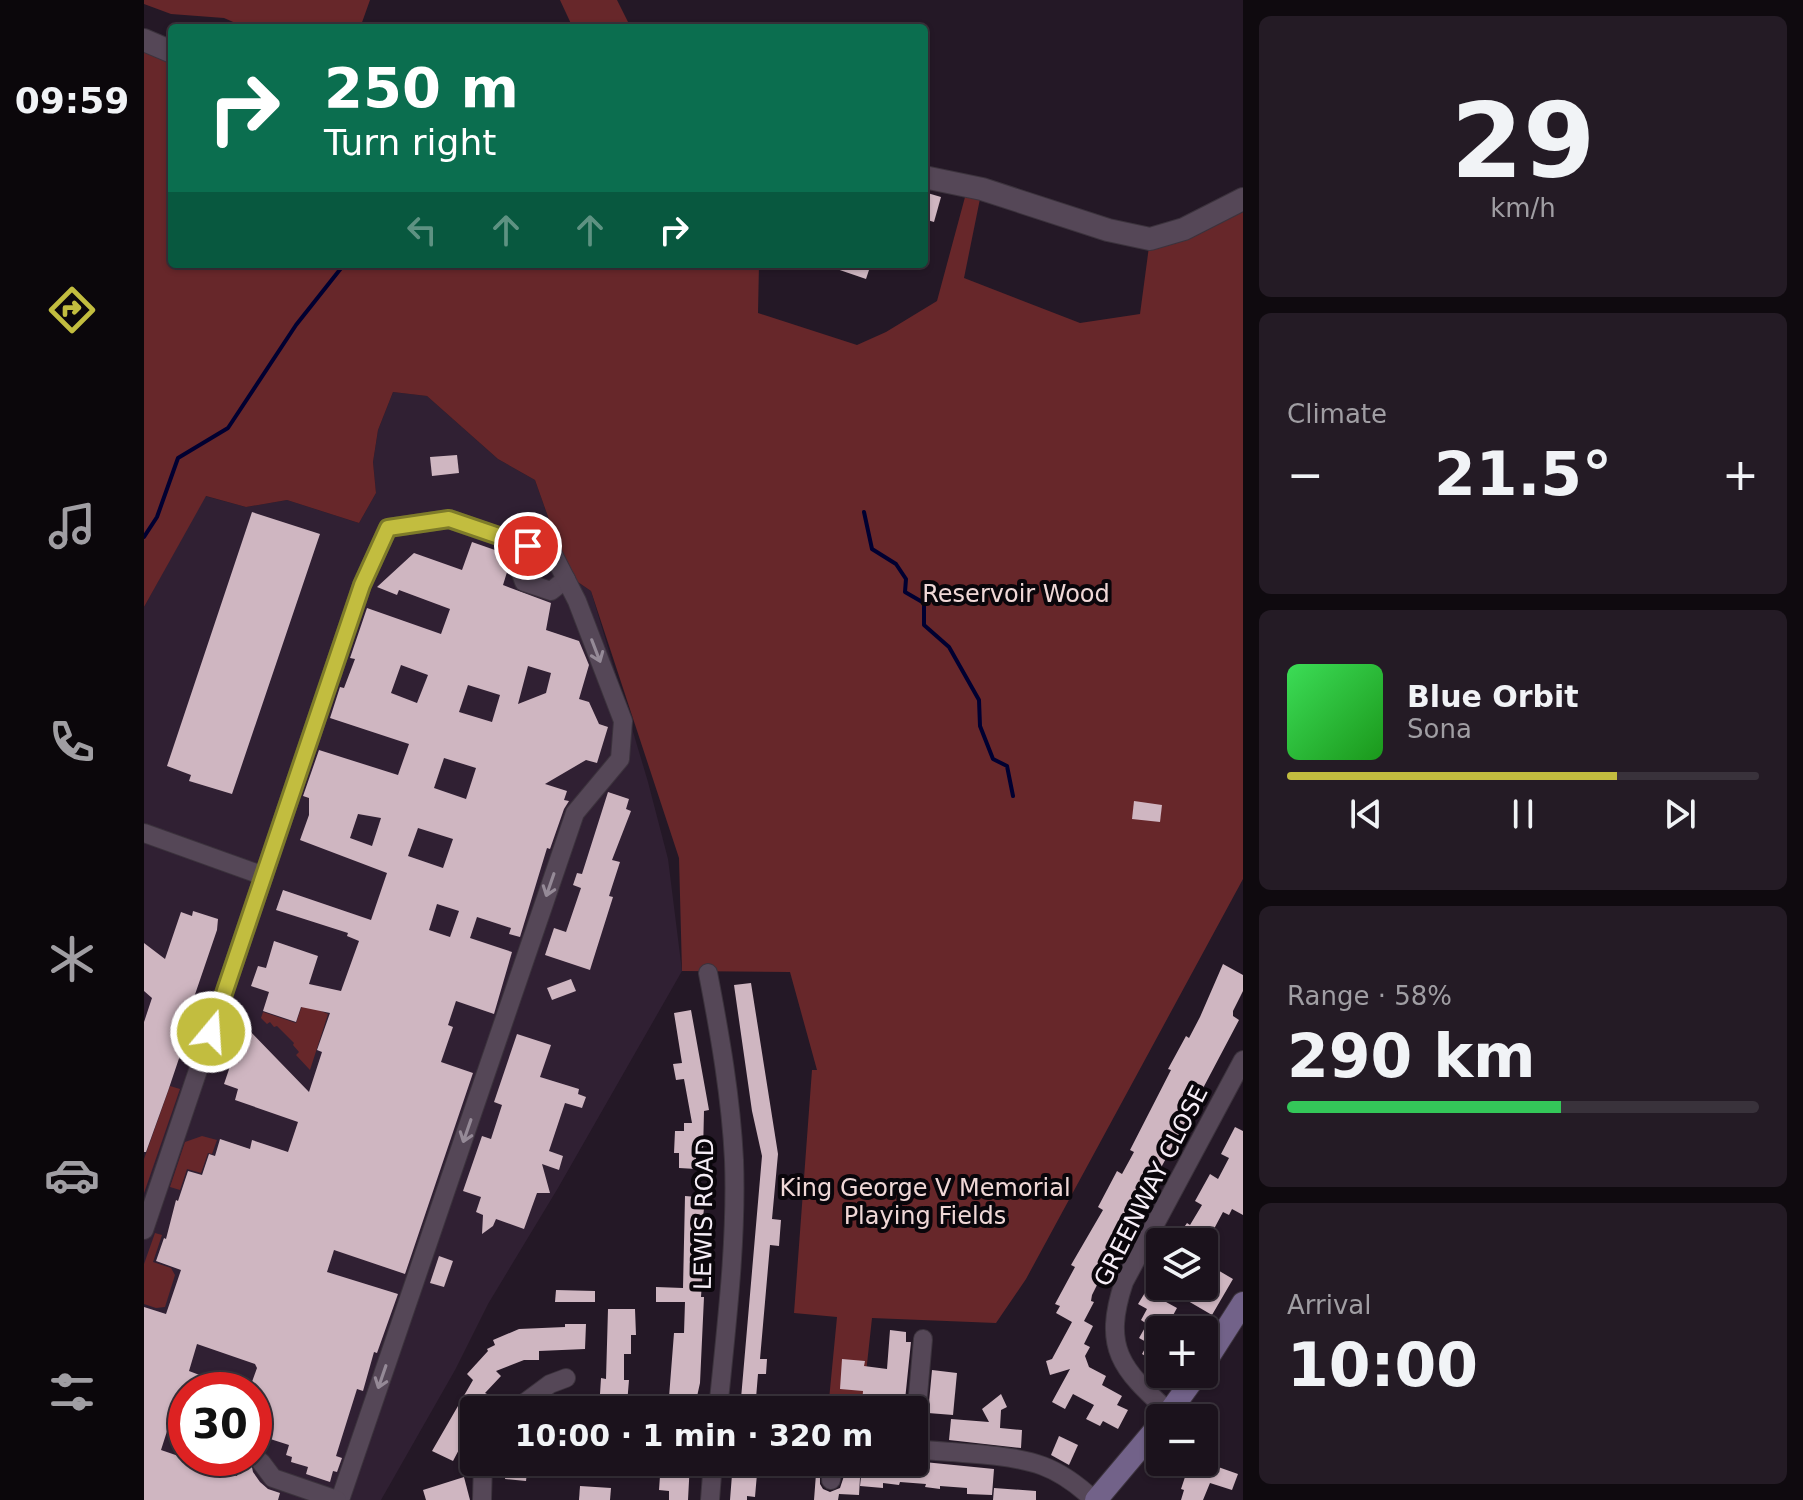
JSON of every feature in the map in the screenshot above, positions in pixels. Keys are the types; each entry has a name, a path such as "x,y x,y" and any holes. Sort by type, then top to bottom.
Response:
{"main road":[{"path":"1218,1342 1243,1303"},
{"path":"1095,1500 1146,1440"}],"street":[{"path":"144,40 168,50"},
{"path":"928,178 982,189 1108,230 1150,239 1184,229 1243,199"},
{"path":"144,1230 362,585 388,528 449,519 554,556 577,601 623,721 620,759 575,813 339,1500 272,1476"},
{"path":"528,546 520,571 524,582 551,591 566,579"},
{"path":"144,833 264,876"},
{"name":"LEWIS ROAD","path":"708,973 734,1158 719,1396"},
{"name":"GREENWAY CLOSE","path":"1154,1404 1126,1370 1118,1353 1114,1333 1115,1309 1125,1280 1243,1060"},
{"path":"918,1396 923,1339"},
{"path":"534,1396 550,1384 566,1378"},
{"path":"928,1450 1019,1460 1044,1466 1070,1480 1095,1500"},
{"path":"481,1476 482,1500"},
{"path":"710,1500 712,1476"}],"shaded area":[{"path":"393,392 427,396 498,459 535,480 569,576 591,591 668,859 682,971 488,1304 455,1370 381,1500 144,1500 144,607 205,496 246,507 287,500 359,523 376,493 373,462 378,430"}],"green space":[{"path":"144,0 370,0 361,24 238,24 224,18 171,14 144,4"},
{"path":"560,0 617,0 629,24 571,24"},
{"path":"144,48 168,58 168,268 759,268 758,313 857,345 886,332 937,301 968,186 982,189 964,278 1080,323 1140,314 1150,239 1243,199 1243,879 1026,1279 996,1323 872,1318 864,1396 829,1396 837,1317 794,1313 812,1070 817,1070 790,972 682,971 679,858 591,591 569,576 535,480 498,459 427,396 393,392 378,430 373,462 376,493 359,523 287,500 246,507 206,496 144,607"},
{"path":"303,1003 328,1014 310,1070 296,1055 299,1052 294,1043 277,1026 270,1022 267,1024 261,1018 263,1012 296,1023"},
{"path":"170,1086 180,1089 144,1193 144,1159"},
{"path":"202,1136 217,1140 212,1154 208,1153 201,1173 187,1169 180,1190 170,1187 185,1142"},
{"path":"155,1233 162,1235 153,1262 171,1268 175,1275 165,1307 156,1308 144,1304 144,1264"}],"building":[{"path":"928,193 941,197 934,222 928,220"},
{"path":"834,268 870,268 866,279"},
{"path":"457,455 459,473 432,476 430,457"},
{"path":"252,512 320,534 232,794 189,781 191,775 167,766"},
{"path":"472,542 512,556 503,585 551,603 546,630 579,641 589,665 579,699 589,702 599,724 608,727 597,763 586,760 545,784 567,791 564,800 569,801 550,849 547,848 520,937 509,934 511,928 477,917 470,938 512,952 494,1014 456,1001 448,1025 453,1027 441,1062 473,1073 405,1274 334,1250 327,1272 398,1294 377,1353 374,1352 363,1391 357,1389 336,1456 342,1458 337,1472 333,1471 330,1482 306,1474 308,1467 291,1462 292,1457 286,1455 289,1445 272,1440 272,1372 256,1372 255,1364 197,1344 189,1371 192,1372 168,1372 168,1428 161,1450 168,1452 168,1476 256,1476 268,1489 280,1493 278,1500 144,1500 144,1307 166,1314 181,1270 156,1261 166,1239 176,1200 188,1171 202,1175 209,1154 215,1156 220,1139 250,1149 252,1140 288,1152 298,1122 235,1100 238,1089 224,1084 244,1025 309,1092 322,1052 317,1050 330,1013 301,1007 296,1022 263,1011 269,992 251,986 258,966 266,968 274,941 318,956 309,984 341,991 359,941 347,936 348,933 276,910 283,890 371,920 387,873 300,840 309,815 309,798 303,796 319,750 398,775 409,744 330,718 340,687 344,688 355,659 350,658 367,608 441,634 450,609 399,590 397,595 377,587 414,553 462,570","holes":["401,665 428,675 417,703 391,693","528,666 551,673 546,693 518,704","468,685 500,695 492,722 459,712","444,758 476,768 466,799 434,788","358,814 381,818 372,846 350,838","418,828 453,839 443,868 408,856","437,904 459,911 450,937 429,930"]},
{"path":"608,792 629,799 626,809 631,811 612,860 620,862 609,896 613,897 590,970 545,955 554,928 566,932 581,888 573,885 577,873 582,874"},
{"path":"1134,801 1162,805 1160,822 1132,819"},
{"path":"193,911 218,919 217,930 188,1015 193,1017 144,1152 144,1022 152,998 144,991 144,943 165,959 181,912 192,916"},
{"path":"1223,964 1243,975 1243,991 1233,1011 1233,1016 1239,1020 1115,1249 1092,1295 1091,1301 1094,1302 1084,1321 1093,1326 1084,1344 1090,1347 1085,1356 1089,1367 1106,1376 1102,1385 1122,1396 1117,1405 1128,1410 1118,1429 1103,1421 1100,1426 1086,1419 1094,1405 1073,1394 1065,1409 1052,1402 1070,1369 1050,1375 1046,1361 1052,1359 1072,1322 1056,1313 1060,1306 1055,1304 1075,1267 1071,1265 1103,1210 1098,1207 1117,1171 1122,1174 1134,1152 1130,1150 1171,1070 1168,1069 1200,1017"},
{"path":"571,979 576,991 552,1000 547,988"},
{"path":"751,983 778,1154 772,1219 781,1220 779,1246 770,1245 760,1359 767,1359 766,1374 758,1374 756,1396 741,1396 762,1156 752,1111 734,985"},
{"path":"691,1010 709,1110 704,1111 703,1153 696,1154 696,1169 679,1168 679,1153 674,1153 675,1131 684,1131 684,1123 692,1123 684,1079 676,1080 673,1064 682,1063 674,1013"},
{"path":"517,1034 551,1045 540,1077 579,1089 578,1094 586,1097 582,1108 565,1103 549,1151 563,1156 559,1170 542,1164 550,1193 537,1193 524,1229 496,1219 493,1226 482,1234 483,1215 476,1212 481,1197 463,1191 482,1136 491,1139 502,1105 494,1102"},
{"path":"1235,1127 1243,1131 1243,1215 1232,1209 1229,1215 1223,1212 1214,1228 1184,1228 1187,1223 1190,1225 1202,1205 1195,1201 1210,1174 1218,1179 1229,1158 1221,1154"},
{"path":"685,1196 697,1197 701,1201 700,1208 704,1208 700,1252 704,1252 701,1297 704,1297 697,1396 669,1396 674,1333 684,1333 685,1302 656,1302 656,1287 683,1288"},
{"path":"439,1256 453,1261 444,1287 430,1283"},
{"path":"1218,1270 1233,1279 1212,1315 1188,1301 1218,1300"},
{"path":"556,1290 595,1291 595,1302 555,1302"},
{"path":"1146,1291 1146,1300 1162,1300 1177,1308 1173,1316 1146,1316 1146,1323 1141,1320 1147,1309 1138,1304"},
{"path":"608,1309 635,1309 636,1335 631,1335 631,1354 624,1354 624,1380 629,1380 628,1396 600,1396 601,1378 606,1379"},
{"path":"565,1324 586,1324 585,1349 539,1351 539,1360 524,1360 496,1371 501,1376 485,1393 488,1396 464,1396 473,1380 467,1374 487,1349 495,1345 493,1340 519,1329 565,1327"},
{"path":"1146,1326 1146,1342 1139,1338"},
{"path":"890,1330 906,1332 906,1342 911,1342 905,1396 863,1396 863,1391 840,1389 842,1359 865,1361 864,1366 887,1369"},
{"path":"932,1370 957,1373 953,1415 928,1413"},
{"path":"1001,1394 1007,1407 1001,1410 1000,1428 1022,1430 1021,1448 949,1440 951,1419 989,1422 982,1409"},
{"path":"460,1403 460,1448 453,1461 432,1451"},
{"path":"1059,1436 1078,1445 1069,1465 1051,1455"},
{"path":"928,1462 994,1469 992,1495 967,1494 967,1488 940,1486 940,1489 925,1487 926,1484 900,1482 899,1485 883,1483 883,1488 860,1486 861,1476 928,1476"},
{"path":"1218,1467 1238,1474 1232,1490 1210,1483 1203,1500 1181,1500 1184,1490 1181,1489 1185,1476 1218,1476"},
{"path":"505,1476 527,1476 526,1481 505,1479"},
{"path":"660,1476 689,1476 688,1500 669,1500 669,1491 659,1490"},
{"path":"732,1476 757,1476 755,1497 730,1500"},
{"path":"816,1476 820,1476 823,1489 830,1492 840,1488 844,1476 860,1478 859,1495 839,1494 838,1500 814,1500"},
{"path":"464,1477 470,1500 426,1500 423,1490"},
{"path":"580,1486 611,1488 610,1500 579,1500"},
{"path":"994,1488 1036,1491 1036,1500 993,1500"}],"waterway":[{"path":"144,537 157,517 178,458 228,428 296,325 341,268"},
{"path":"864,512 872,549 896,564 906,579 905,592 924,603 924,625 949,647 979,700 980,726 993,759 1007,766 1013,796"}],"route":[{"path":"211,1032 362,585 388,528 449,519 528,546"}],"park label":[{"name":"Reservoir Wood","path":"1016,594"},
{"name":"King George V Memorial Playing Fields","path":"925,1202"}]}
